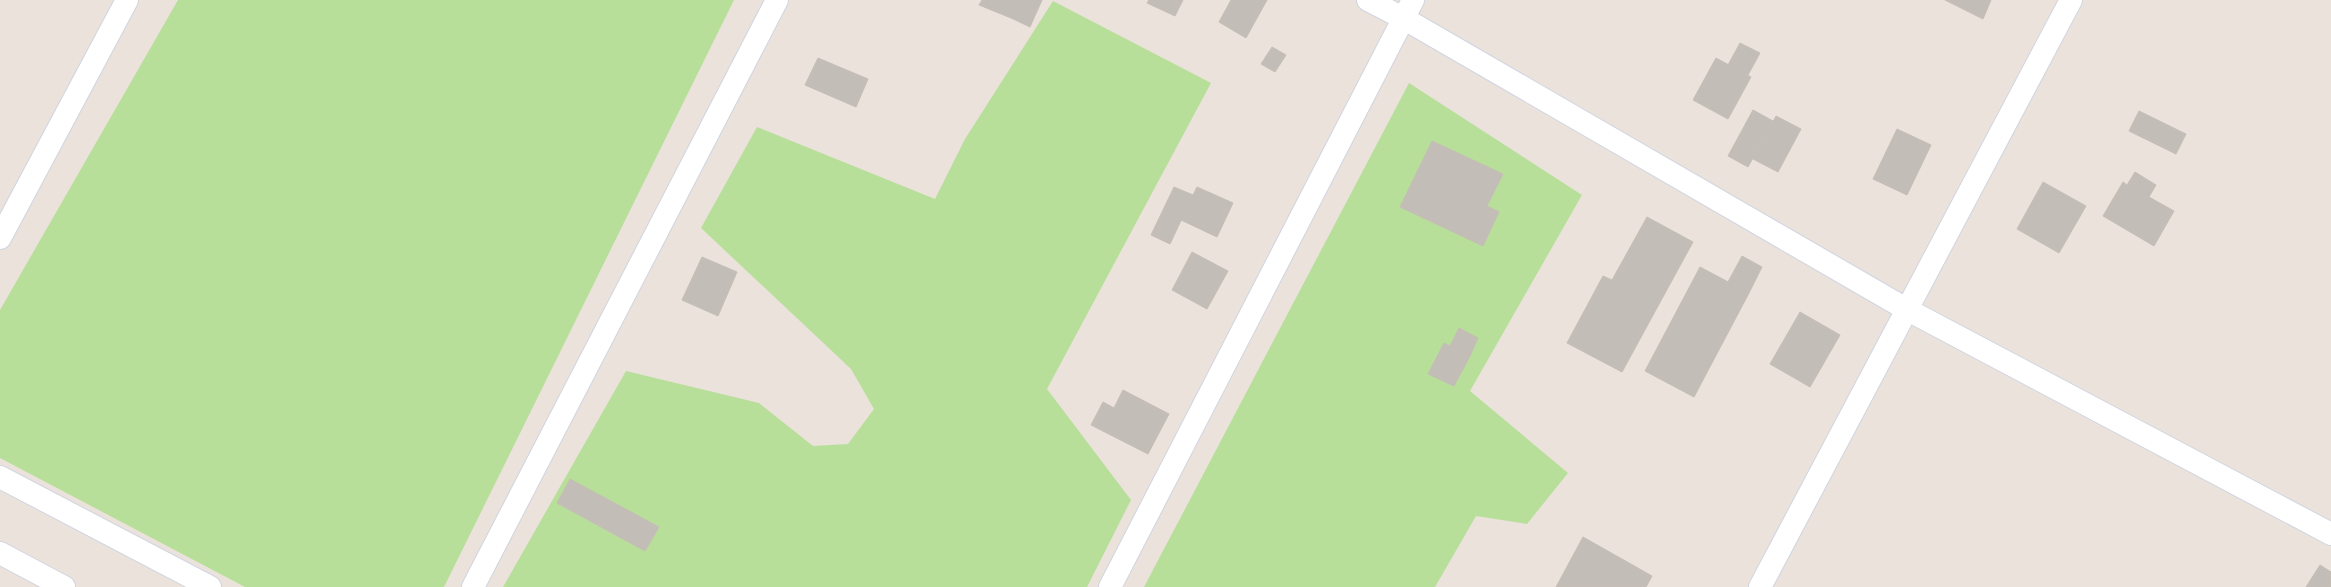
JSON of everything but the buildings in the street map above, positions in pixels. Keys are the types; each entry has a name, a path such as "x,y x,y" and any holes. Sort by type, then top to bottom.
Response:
{"street":[{"path":"0,238 127,0"},
{"path":"473,587 777,0"},
{"path":"1368,0 1408,9 1906,309 2331,534"},
{"path":"1760,587 2071,0"},
{"path":"1110,587 1408,9"},
{"path":"0,477 210,587"},
{"path":"0,554 64,587"}],"green space":[{"path":"178,0 734,0 444,587 245,587 0,458 0,310"},
{"path":"1053,1 1211,83 1047,389 1131,500 1087,587 503,587 626,371 759,403 813,446 848,444 874,409 851,369 701,228 757,127 935,199 965,139"},
{"path":"1409,83 1582,195 1470,391 1568,473 1527,524 1476,516 1435,587 1144,587"}]}
